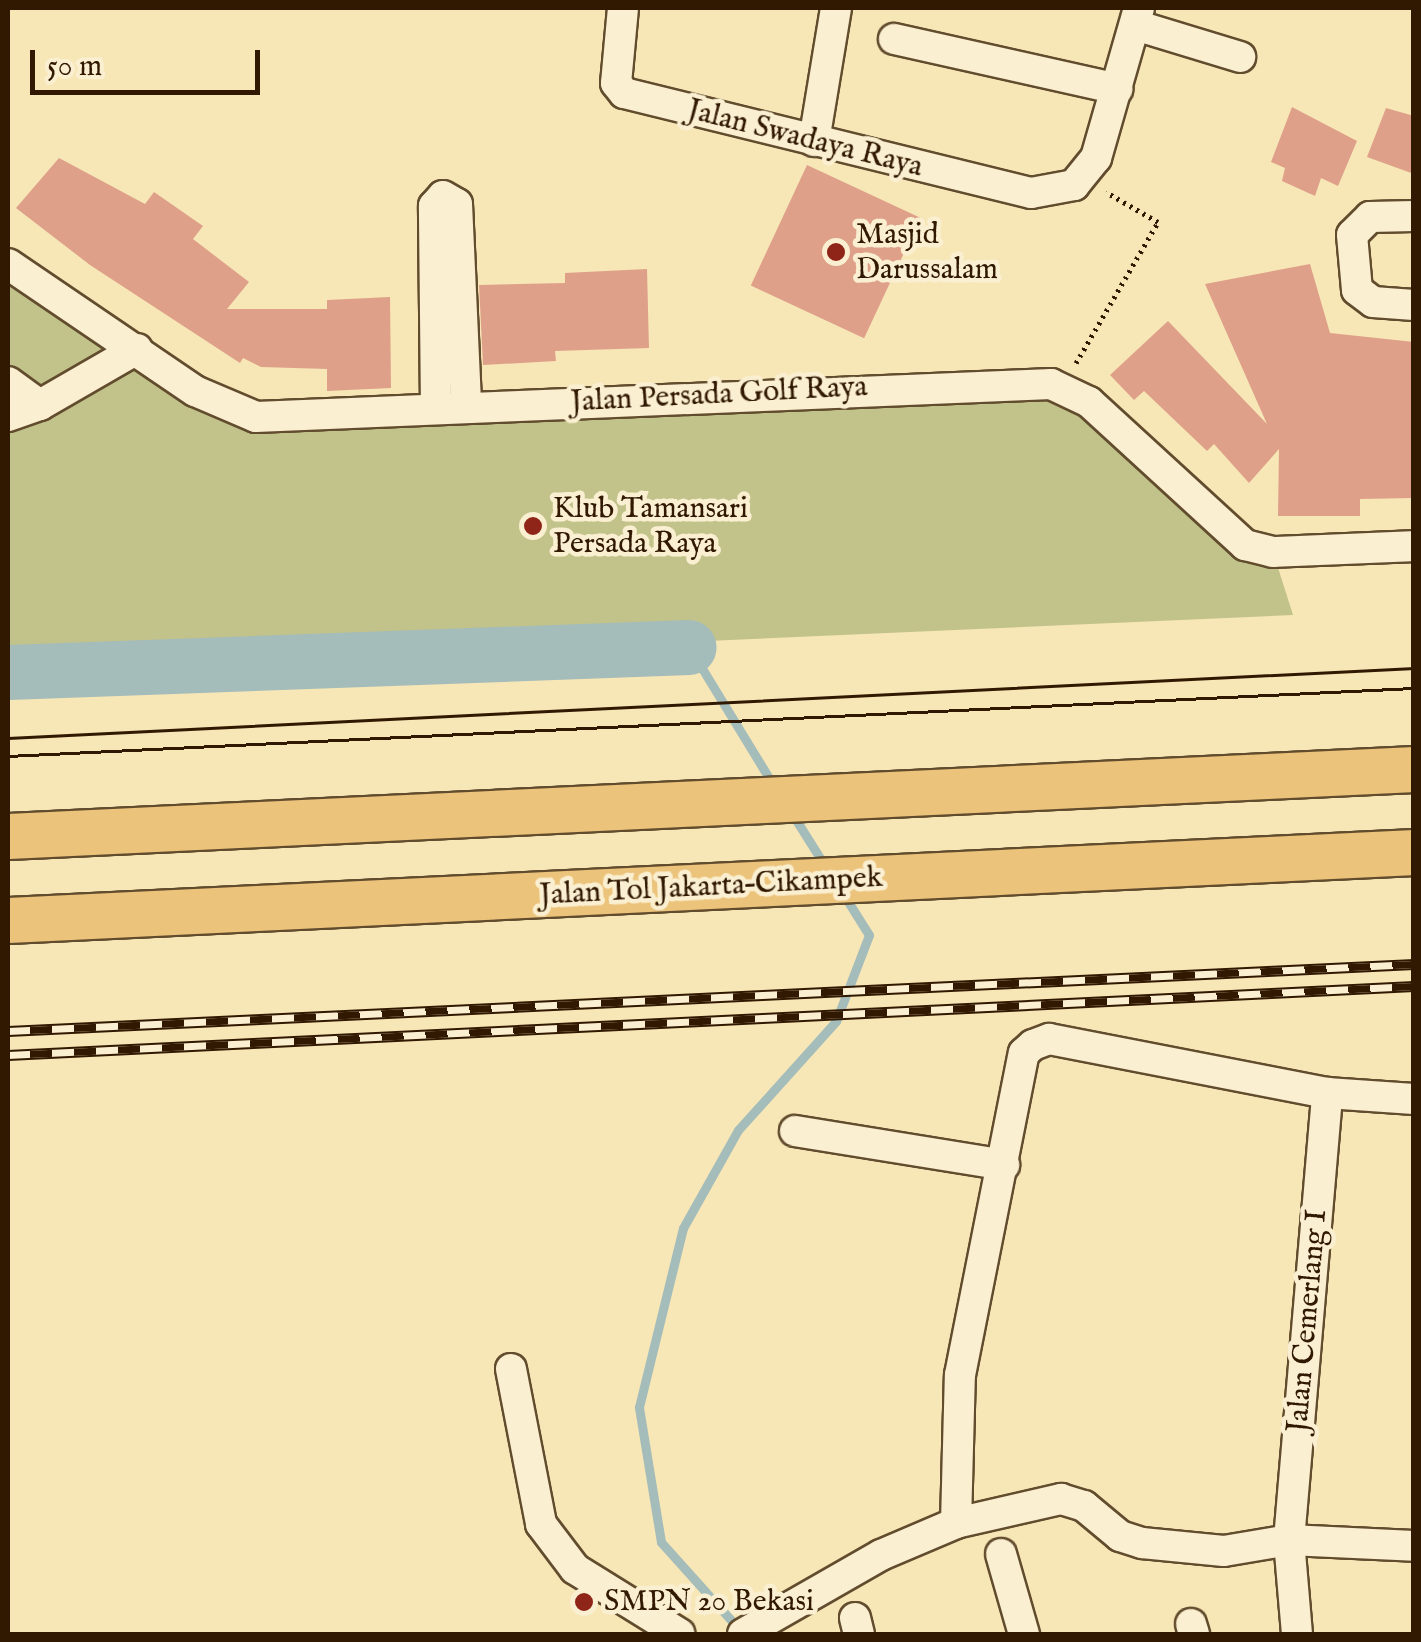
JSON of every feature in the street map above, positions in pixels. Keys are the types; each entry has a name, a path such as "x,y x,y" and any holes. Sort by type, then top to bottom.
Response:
{"highway":[{"path":"8,836 1414,770"},
{"name":"Jalan Tol Jakarta–Cikampek","path":"8,920 1414,852"}],"street":[{"name":"Jalan Swadaya Raya","path":"622,8 616,83 624,93 1031,193 1078,182"},
{"path":"814,141 836,8"},
{"path":"1078,182 1096,158 1137,16 1240,57"},
{"path":"894,38 1117,89"},
{"path":"443,196 457,204 451,407 434,206 443,196"},
{"path":"1414,216 1370,216 1352,235 1357,290 1372,302 1414,305"},
{"name":"Jalan Persada Golf Raya","path":"8,264 195,391 256,418 1051,384 1089,402 1245,545 1274,552 1414,546"},
{"path":"8,416 40,405 136,349"},
{"path":"8,382 40,405"},
{"path":"956,1523 960,1376 1024,1053 1050,1039 1327,1093 1414,1099"},
{"name":"Jalan Cemerlang I","path":"1296,1634 1289,1540 1327,1093"},
{"path":"795,1131 1004,1166"},
{"path":"510,1370 541,1524 575,1569 680,1634"},
{"path":"744,1634 769,1616 956,1523 1061,1499 1142,1543 1224,1552 1289,1540 1414,1546"},
{"path":"1001,1554 1024,1634"}],"path":[{"path":"1078,182 1158,222 1091,338"}],"green space":[{"name":"Klub Tamansari Persada Raya","path":"8,256 234,425 1022,381 1063,387 1273,552 1293,615 8,672"}],"building":[{"path":"1292,107 1357,141 1338,186 1321,178 1315,196 1282,181 1285,168 1271,162"},
{"path":"1386,108 1414,116 1414,174 1367,157"},
{"path":"59,158 145,204 154,192 203,226 193,239 249,282 227,309 327,309 327,300 390,297 391,388 327,391 327,369 261,367 243,358 240,363 90,265 16,208"},
{"name":"Masjid Darussalam","path":"807,165 920,218 864,338 751,286"},
{"path":"1310,264 1330,333 1414,342 1414,498 1360,499 1360,516 1278,516 1279,449 1249,483 1214,444 1207,451 1144,391 1134,400 1110,375 1168,321 1267,424 1205,284"},
{"path":"647,269 649,348 555,351 556,361 483,365 479,285 565,283 565,273"}],"waterway":[{"path":"689,647 774,786"},
{"path":"8,672 689,647"},
{"path":"791,812 825,866"},
{"path":"739,1629 661,1542 639,1407 683,1228 738,1130 836,1021 869,935 842,892"}],"tram line":[{"path":"8,738 1414,668"},
{"path":"8,756 1414,688"}],"railway":[{"path":"8,1031 1414,964"},
{"path":"8,1055 1414,986"}],"place":[{"name":"Masjid Darussalam","path":"836,252"},
{"name":"Klub Tamansari Persada Raya","path":"533,526"},
{"name":"SMPN 20 Bekasi","path":"584,1602"}]}
